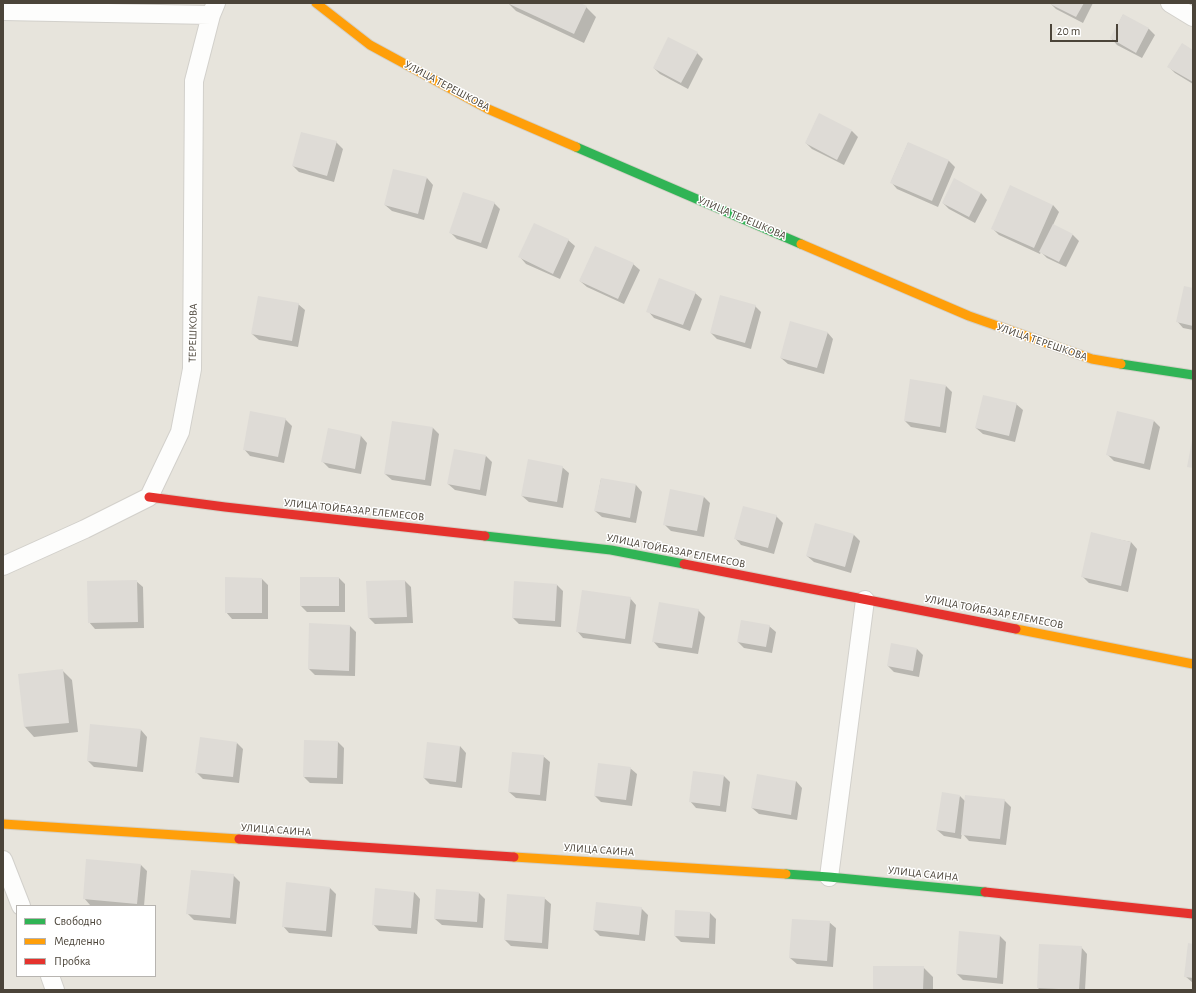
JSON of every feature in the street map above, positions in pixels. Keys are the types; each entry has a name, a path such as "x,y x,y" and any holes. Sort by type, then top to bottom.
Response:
{"street":[{"name":"УЛИЦА ТЕРЕШКОВА","path":"316,3 370,44 488,109 969,316 1092,359 1193,375"},
{"path":"1170,3 1193,17"},
{"path":"3,11 214,9"},
{"name":"ТЕРЕШКОВА","path":"149,497 180,432 192,369 194,82 214,9"},
{"path":"3,566 85,529 149,497"},
{"name":"УЛИЦА ТОЙБАЗАР ЕЛЕМЕСОВ","path":"149,497 225,507 611,550 1193,664"},
{"path":"829,877 865,600"},
{"name":"УЛИЦА САИНА","path":"3,824 829,877 1193,914"},
{"path":"3,860 21,905"},
{"path":"50,977 55,990"}],"shaded area":[{"path":"3,3 1193,3 1193,990 3,990"}],"building":[{"path":"507,3 580,3 587,6 574,34"},
{"path":"1048,3 1084,3 1076,17"},
{"path":"1123,14 1149,28 1136,53 1110,38"},
{"path":"668,37 698,52 681,83 653,68"},
{"path":"1182,43 1193,50 1193,82 1167,67"},
{"path":"819,113 852,130 837,160 805,143"},
{"path":"301,132 337,141 327,176 292,166"},
{"path":"908,142 949,160 932,201 890,183"},
{"path":"393,169 427,177 418,214 384,205"},
{"path":"954,178 981,193 969,217 942,203"},
{"path":"1010,185 1053,205 1034,248 991,229"},
{"path":"463,192 495,202 481,243 449,233"},
{"path":"534,223 569,239 553,274 518,257"},
{"path":"1053,224 1073,234 1059,262 1039,252"},
{"path":"595,246 634,263 618,299 579,281"},
{"path":"659,278 696,292 683,325 646,312"},
{"path":"1184,286 1193,288 1193,326 1176,322"},
{"path":"720,295 756,305 745,343 710,333"},
{"path":"258,296 299,303 292,341 251,334"},
{"path":"790,321 828,332 817,368 780,358"},
{"path":"910,379 946,385 940,427 904,421"},
{"path":"983,395 1017,403 1009,436 975,428"},
{"path":"250,411 286,418 278,457 243,450"},
{"path":"1117,411 1154,420 1144,464 1106,455"},
{"path":"392,421 433,427 425,480 384,474"},
{"path":"328,428 361,435 355,469 321,462"},
{"path":"1193,441 1193,468 1187,467"},
{"path":"454,449 486,455 480,490 447,484"},
{"path":"528,459 563,466 557,502 521,496"},
{"path":"601,478 636,484 630,518 594,511"},
{"path":"670,489 704,496 697,531 663,525"},
{"path":"743,506 777,515 768,548 734,539"},
{"path":"815,523 854,534 845,567 806,556"},
{"path":"1091,532 1131,542 1121,586 1081,577"},
{"path":"225,577 262,578 262,613 225,613"},
{"path":"300,577 339,577 339,606 300,606"},
{"path":"137,580 138,622 88,623 87,581"},
{"path":"405,580 407,617 368,618 366,581"},
{"path":"514,581 557,584 555,621 512,618"},
{"path":"582,590 631,597 625,639 576,632"},
{"path":"659,602 699,609 692,648 652,642"},
{"path":"741,620 770,625 766,647 737,642"},
{"path":"309,623 350,625 349,671 308,669"},
{"path":"891,643 917,648 913,671 887,666"},
{"path":"63,669 69,723 24,727 18,674"},
{"path":"90,724 141,729 137,767 87,761"},
{"path":"200,737 237,742 233,777 195,773"},
{"path":"304,740 338,741 337,778 303,777"},
{"path":"427,742 460,746 456,782 423,778"},
{"path":"512,752 544,755 540,795 508,792"},
{"path":"598,763 631,767 626,800 594,796"},
{"path":"693,771 724,775 720,806 689,802"},
{"path":"757,774 796,781 791,815 751,808"},
{"path":"942,792 960,795 955,833 936,830"},
{"path":"965,795 1005,799 1000,839 961,835"},
{"path":"86,859 141,864 137,904 83,899"},
{"path":"191,870 234,874 230,918 186,914"},
{"path":"286,882 330,887 326,931 282,927"},
{"path":"375,888 414,892 411,928 372,925"},
{"path":"436,889 479,892 477,922 434,919"},
{"path":"507,894 545,897 542,943 504,940"},
{"path":"596,902 642,907 639,935 593,930"},
{"path":"675,910 710,912 709,938 674,936"},
{"path":"792,919 830,921 827,961 789,958"},
{"path":"959,931 1000,935 997,978 956,974"},
{"path":"1188,943 1193,944 1193,978 1184,977"},
{"path":"1039,944 1082,946 1079,990 1037,988"},
{"path":"873,966 924,966 923,990 873,990"}],"traffic: fast":[{"path":"576,147 801,244"},
{"path":"1121,364 1193,375"},
{"path":"485,536 611,550 684,564"},
{"path":"786,874 985,892"}],"traffic: slow":[{"path":"316,3 370,45 488,109 576,147"},
{"path":"801,244 969,316 1092,359 1121,364"},
{"path":"1016,629 1193,664"},
{"path":"3,824 239,839"},
{"path":"514,857 786,874"}],"traffic: jam":[{"path":"149,497 485,536"},
{"path":"684,564 1016,629"},
{"path":"239,839 514,857"},
{"path":"985,892 1193,914"}]}
